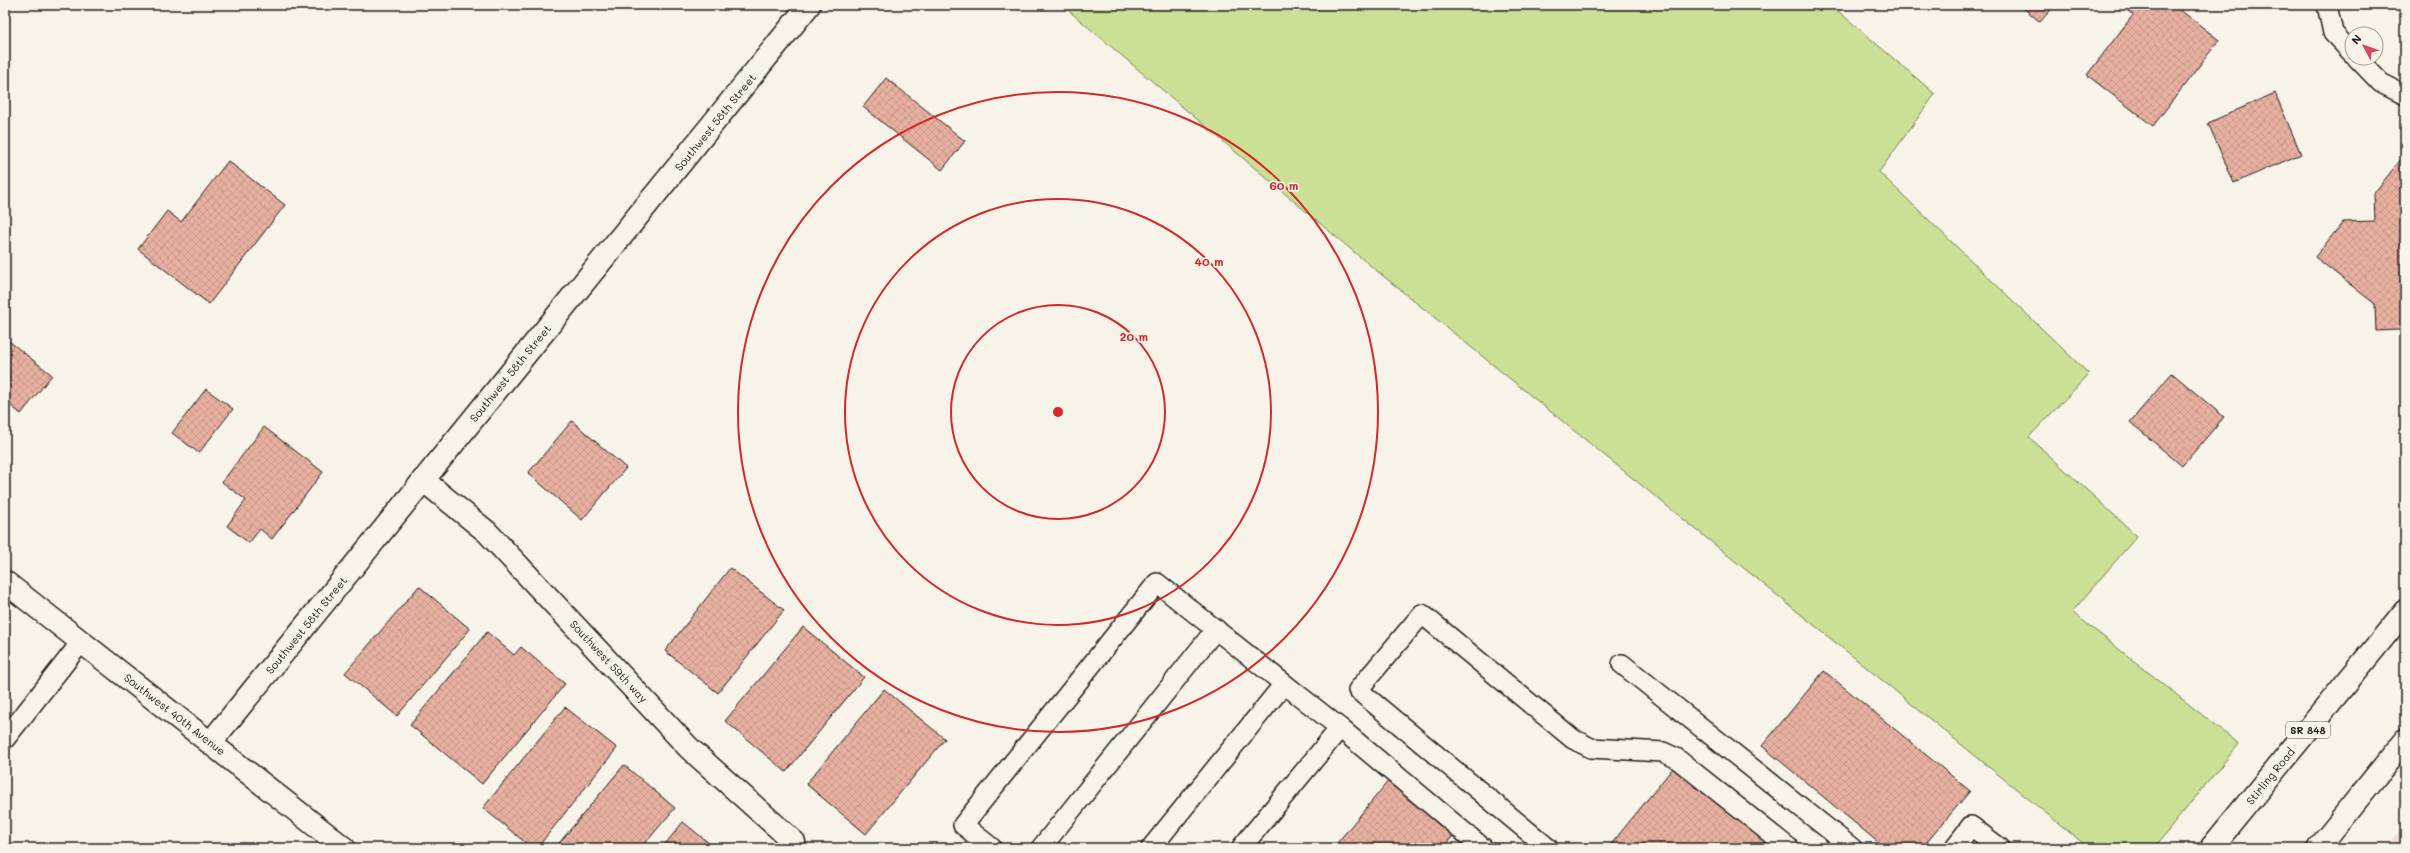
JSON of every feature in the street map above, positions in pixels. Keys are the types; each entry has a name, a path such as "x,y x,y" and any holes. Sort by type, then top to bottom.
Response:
{"street":[{"name":"Southwest 58th Street","path":"211,742 810,5"},
{"name":"Southwest 59th way","path":"423,480 487,532 689,748 794,842"},
{"name":"Southwest 40th Avenue","path":"5,582 211,742 344,848"},
{"name":"Stirling Road","path":"2211,848 2405,611"},
{"path":"2318,848 2405,740"}],"lane":[{"path":"2327,5 2333,33 2344,45"},
{"path":"2364,66 2380,83 2405,95"},
{"path":"992,848 963,825 1157,583 1340,728 1483,848"},
{"path":"1548,848 1358,690 1422,614 1573,739 1591,748 1663,752 1676,758 1789,848"},
{"path":"1041,848 1216,629"},
{"path":"5,739 82,641"},
{"path":"1622,664 1852,848"},
{"path":"1151,848 1284,684"},
{"path":"1241,848 1340,728"},
{"path":"1954,848 1971,826 2000,848"}],"shaded area":[{"path":"2405,825 2405,848 2386,848"}],"green space":[{"path":"1062,5 1831,5 1935,94 1879,172 2089,374 2029,437 2137,536 2072,612 2239,744 2154,848 2089,848 1361,258"}],"building":[{"path":"2020,5 2055,5 2040,22"},
{"path":"2120,5 2181,5 2179,9 2219,40 2153,126 2087,75 2133,15"},
{"path":"886,78 965,141 942,170 863,107"},
{"path":"2275,93 2301,154 2234,183 2208,123"},
{"path":"2402,158 2405,161 2405,335 2398,330 2376,331 2375,304 2315,257 2343,222 2375,221 2374,193"},
{"path":"228,161 285,205 209,304 138,249 167,211 181,222"},
{"path":"5,338 52,375 21,414 5,401"},
{"path":"2172,373 2224,417 2182,466 2130,422"},
{"path":"206,389 233,409 199,453 172,433"},
{"path":"572,421 626,468 582,520 528,473"},
{"path":"264,427 323,472 272,539 260,529 249,543 227,526 246,500 222,482"},
{"path":"730,568 784,610 718,693 665,651"},
{"path":"419,586 470,629 397,716 345,673"},
{"path":"803,627 864,677 786,772 725,721"},
{"path":"487,632 514,655 521,647 565,684 482,784 410,725"},
{"path":"1824,671 1970,791 1922,848 1885,848 1762,746"},
{"path":"884,689 945,739 866,834 806,784"},
{"path":"565,707 617,748 537,848 532,848 483,808"},
{"path":"624,765 675,808 641,848 555,848"},
{"path":"1673,768 1773,848 1608,848"},
{"path":"1390,779 1455,833 1443,848 1333,848"},
{"path":"683,822 715,848 662,848"}]}
